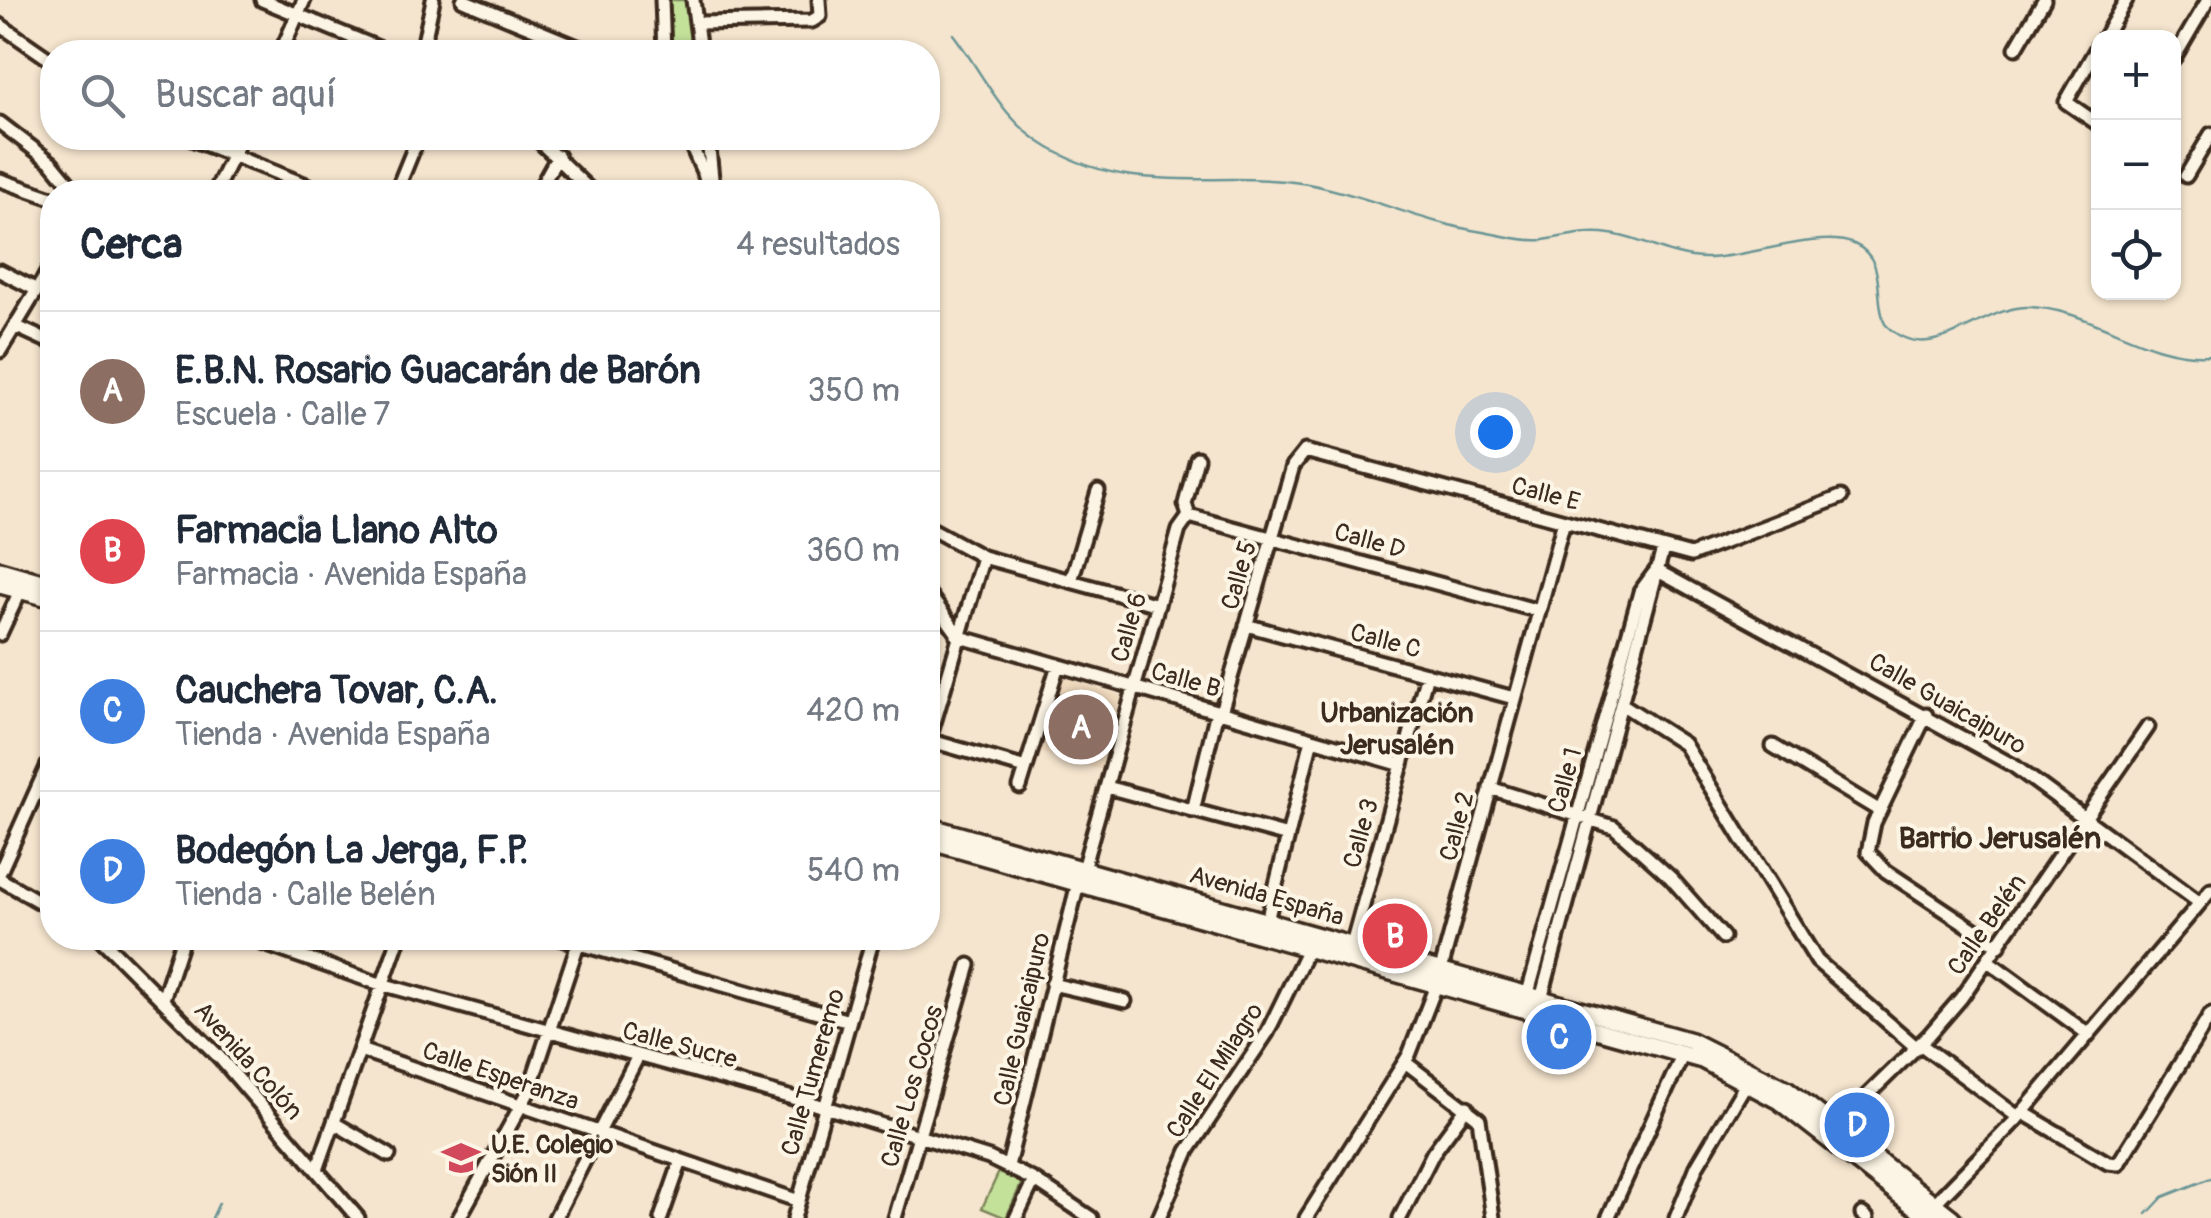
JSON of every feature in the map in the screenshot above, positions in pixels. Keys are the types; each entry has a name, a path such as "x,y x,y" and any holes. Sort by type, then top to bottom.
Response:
{"main road":[{"path":"0,570 40,582"},
{"path":"0,585 40,597"},
{"name":"Avenida España","path":"940,830 1080,876 1265,928 1352,944 1439,976"},
{"name":"Avenida España","path":"940,844 1080,876"},
{"name":"Avenida España","path":"1265,928 1309,948 1439,976 1708,1047 1772,1080 1836,1126 1929,1214"},
{"name":"Avenida España","path":"1532,1002 1683,1054 1747,1082 1798,1115 1929,1214 1952,1218"}],"street":[{"path":"262,0 360,40"},
{"path":"286,40 304,0"},
{"path":"425,40 433,0"},
{"path":"463,0 488,4 564,40"},
{"path":"662,0 664,40"},
{"path":"693,0 698,40"},
{"path":"696,22 812,21 820,16 820,0"},
{"path":"2109,30 2126,0"},
{"path":"2181,46 2208,0"},
{"path":"2016,48 2038,2"},
{"path":"0,25 40,53"},
{"path":"2091,58 2066,102 2091,119"},
{"path":"0,122 52,163 66,180"},
{"path":"2186,176 2211,134"},
{"path":"216,150 292,180"},
{"path":"220,180 234,150"},
{"path":"401,180 413,150"},
{"path":"551,150 581,180"},
{"path":"694,150 707,180"},
{"path":"709,150 712,180"},
{"path":"545,180 558,156"},
{"path":"0,180 40,194"},
{"path":"0,271 37,290"},
{"path":"0,351 40,285"},
{"path":"15,326 40,338"},
{"name":"Calle E","path":"1302,452 1662,548 1698,554 1841,497"},
{"name":"Calle 5","path":"1193,811 1293,466 1302,452"},
{"name":"Calle 6","path":"1080,876 1179,530 1189,516 1185,504 1197,458"},
{"path":"1071,581 1098,492"},
{"name":"Calle D","path":"1189,516 1539,610"},
{"name":"Calle 2","path":"1306,1218 1405,1062 1439,976 1564,521"},
{"path":"940,534 983,557 1158,605"},
{"name":"Calle 1","path":"1532,1002 1592,817 1662,548"},
{"path":"940,696 983,557"},
{"name":"Calle 1","path":"1532,1002 1578,813 1640,592 1656,570"},
{"name":"Calle Guaicaipuro","path":"1656,570 1926,715 2034,779 2200,903"},
{"path":"0,634 20,591"},
{"path":"940,607 952,621 957,636"},
{"name":"Calle C","path":"1246,625 1514,698"},
{"name":"Calle B","path":"957,636 1402,765"},
{"path":"1020,787 1058,666"},
{"name":"Calle 3","path":"1352,944 1427,674"},
{"path":"1623,705 1684,744 1817,961 1919,1046 2020,1114 2104,1161 2118,1164 2211,1014"},
{"path":"1926,715 1867,847 1872,858 1999,946"},
{"name":"Calle Belén","path":"1836,1126 1919,1046 1988,961 2148,727"},
{"path":"1265,928 1312,739"},
{"path":"940,742 1026,768"},
{"path":"1772,746 1880,812"},
{"path":"0,872 40,783"},
{"path":"1107,787 1288,836"},
{"path":"1490,788 1592,817 1642,850 1723,937"},
{"name":"Calle Guaicaipuro","path":"1008,1166 1080,876"},
{"path":"0,896 5,882 40,901"},
{"path":"1929,1214 2211,890"},
{"name":"Calle El Milagro","path":"1159,1218 1188,1151 1267,1034 1309,948"},
{"name":"Avenida Colón","path":"112,950 163,999 358,1218"},
{"path":"163,999 179,950"},
{"name":"Calle Sucre","path":"281,950 383,985 922,1137 1008,1166 1091,1218"},
{"path":"317,1170 395,950"},
{"path":"459,1218 522,1106 551,1032 576,950"},
{"path":"612,950 849,1021"},
{"name":"Calle Tumeremo","path":"794,1218 870,950"},
{"path":"1988,961 2088,1034"},
{"name":"Calle Los Cocos","path":"895,1218 922,1137 969,965"},
{"path":"1052,984 1125,1000"},
{"name":"Calle Esperanza","path":"360,1050 799,1200"},
{"path":"1608,1218 1683,1054"},
{"path":"556,1218 638,1056"},
{"path":"1405,1062 1467,1107 1482,1124 1493,1218"},
{"path":"1676,1218 1697,1166 1747,1082"},
{"path":"1400,1218 1433,1153 1467,1107"},
{"path":"334,1124 389,1155"},
{"path":"660,1218 681,1161"},
{"path":"1016,1218 1034,1180"}],"shaded area":[{"path":"1062,677 1122,696 1102,770 1039,752"}],"green space":[{"path":"667,0 686,0 691,40 668,40"},
{"path":"999,1172 1022,1182 1006,1218 982,1208"}],"waterway":[{"path":"953,34 1006,111 1032,137 1081,163 1113,173 1308,184 1460,228 1528,240 1601,233 1692,257 1721,257 1802,242 1839,240 1854,244 1872,259 1885,324 1902,337 1936,340 2008,310 2026,307 2073,315 2163,350 2211,355"},
{"path":"2147,1214 2163,1197 2211,1178"},
{"path":"212,1218 219,1203"}],"place":[{"name":"E.B.N. Rosario Guacarán de Barón","path":"1081,727"},
{"name":"Farmacia Llano Alto","path":"1395,936"},
{"name":"Cauchera Tovar, C.A.","path":"1559,1037"},
{"name":"Bodegón La Jerga, F.P.","path":"1857,1125"},
{"name":"U.E. Colegio Sión II","path":"461,1158"}],"district":[{"name":"Urbanización Jerusalén","path":"1397,728"},
{"name":"Barrio Jerusalén","path":"2000,838"}]}
